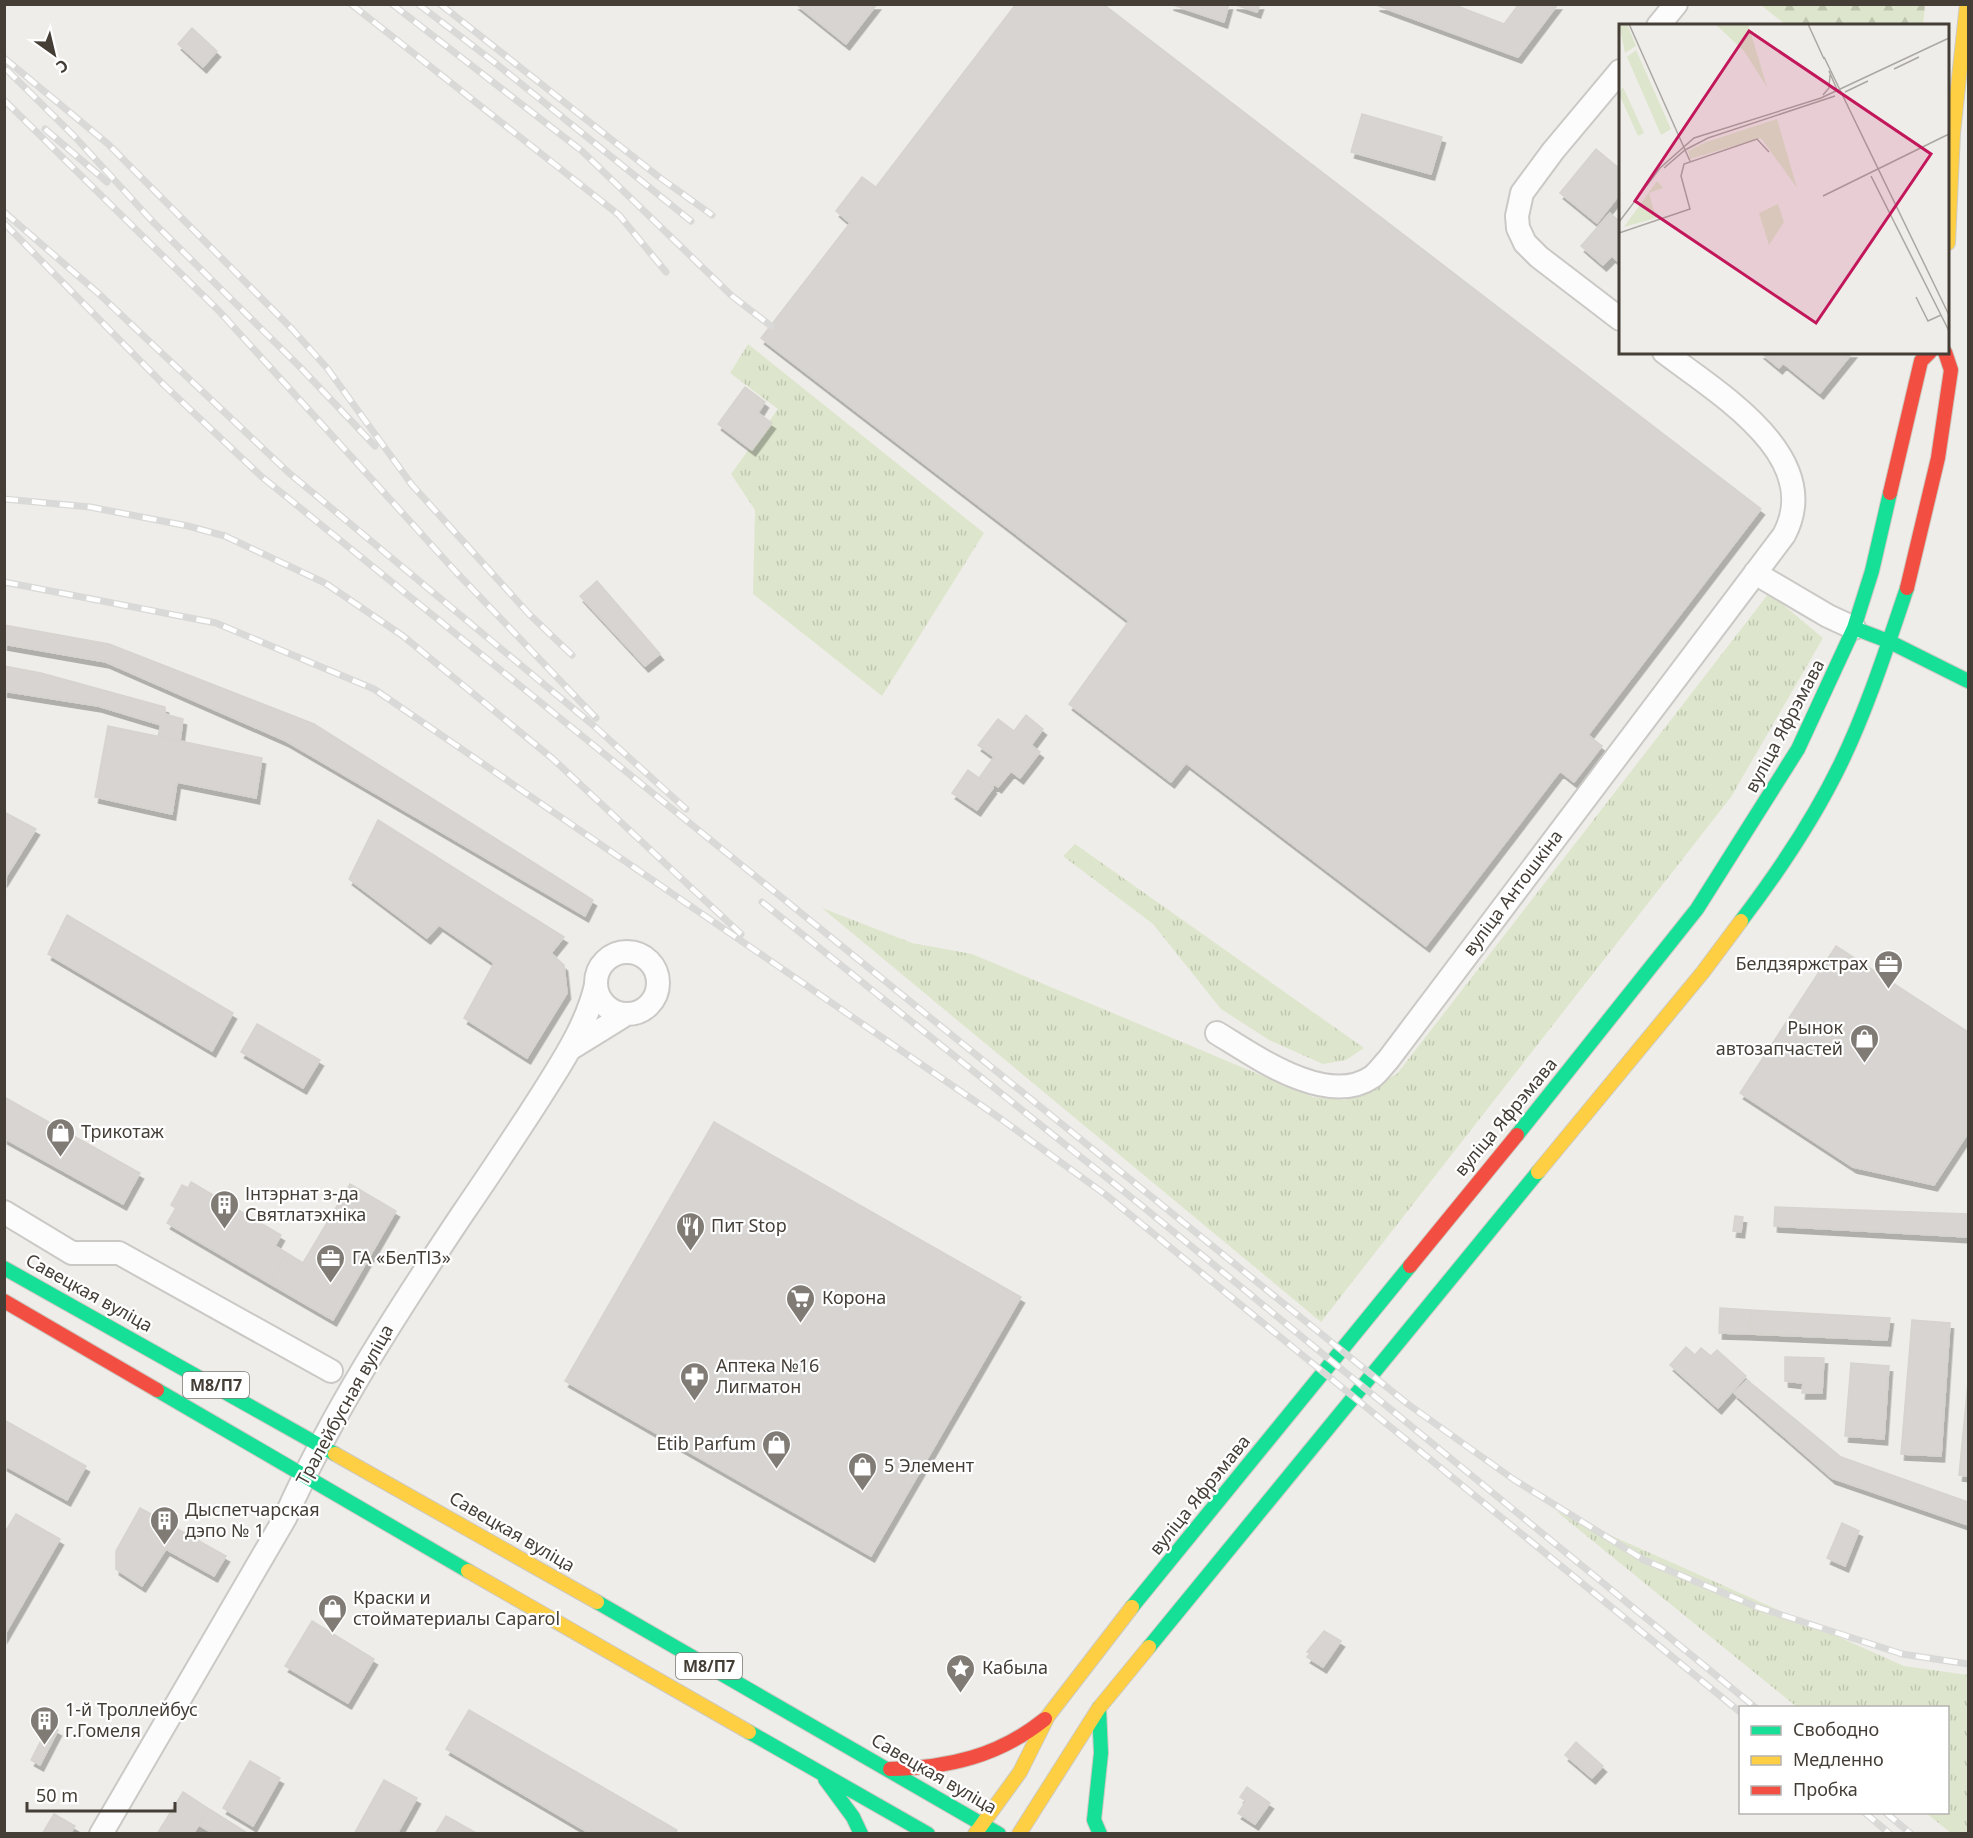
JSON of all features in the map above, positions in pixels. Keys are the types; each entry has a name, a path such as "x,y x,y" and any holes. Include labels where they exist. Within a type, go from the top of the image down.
{"main road":[{"path":"1949,206 1953,133 1967,4"},
{"name":"вуліца Яфрэмава","path":"979,1828 1020,1772 1048,1716 1140,1596 1589,1046 1697,909 1798,749 1854,628 1872,571 1921,361 1928,354"},
{"path":"1019,1833 1099,1708 1273,1493 1629,1063 1774,877 1806,828 1841,764 1868,702 1908,585 1938,458 1952,370 1946,354"},
{"path":"1854,628 1887,641 1968,681"},
{"name":"Савецкая вуліца","path":"4,1268 321,1445 890,1769 979,1828 999,1833"},
{"name":"М8/П7","path":"4,1301 304,1476 928,1833"},
{"path":"1244,1469 1256,1466 1265,1471 1274,1483 1273,1493"},
{"path":"1099,1708 1101,1753 1094,1820 1100,1833"},
{"path":"890,1769 918,1768 976,1760 1032,1731 1048,1716"},
{"path":"817,1768 853,1817 861,1833"}],"street":[{"path":"1660,24 1676,4"},
{"path":"1619,71 1553,151 1522,193 1517,216 1518,228 1525,243 1539,257 1619,318"},
{"name":"вуліца Антошкіна","path":"1217,1033 1306,1083 1333,1086 1353,1084 1372,1078 1388,1060 1755,573 1792,519 1790,476 1780,452 1750,418 1667,354"},
{"path":"1755,573 1828,616 1854,628"},
{"path":"622,953 642,956 650,962 657,975 657,990 651,1003 639,1012 625,1015 610,1010 600,1000 596,985 598,970 608,958 622,953"},
{"name":"Тралейбусная вуліца","path":"101,1833 285,1518 304,1476 401,1306 522,1127 570,1049 596,985"},
{"name":"Тралейбусная вуліца","path":"570,1049 625,1015"},
{"path":"4,1212 72,1252 119,1253 331,1371"}],"green space":[{"path":"1761,5 1925,5 1923,24 1785,24"},
{"path":"748,344 984,533 882,696 753,594 755,510 731,474 778,409 730,373"},
{"path":"1769,593 1823,638 1731,797 1321,1322 822,908 912,943 972,954 1313,1097 1345,1100 1397,1074"},
{"path":"1075,844 1364,1048 1346,1060 1323,1064 1269,1040 1221,1009 1153,924 1063,856"},
{"path":"1556,1511 1904,1666 1968,1675 1968,1833 1951,1833 1927,1814 1949,1814 1949,1706 1796,1706"}],"building":[{"path":"796,4 877,4 846,44"},
{"path":"1016,4 1103,4 1761,509 1588,735 1602,746 1574,782 1560,771 1426,946 1186,763 1171,782 1069,704 1129,621 761,338 850,223 836,211 862,177 876,187"},
{"path":"1170,4 1229,4 1224,22"},
{"path":"1233,4 1260,4 1257,12"},
{"path":"1452,4 1504,24 1519,4 1558,4 1518,57 1376,5"},
{"path":"192,28 217,51 203,67 178,44"},
{"path":"1362,114 1442,137 1431,174 1351,152"},
{"path":"1596,149 1619,168 1619,195 1597,223 1560,193"},
{"path":"1610,213 1619,221 1619,262 1612,256 1603,265 1581,246"},
{"path":"1762,354 1851,354 1820,393 1783,363 1779,368"},
{"path":"745,387 765,402 758,413 772,423 752,450 718,424"},
{"path":"597,581 660,654 645,666 580,596"},
{"path":"4,625 109,644 314,724 593,900 585,916 286,741 106,662 4,644"},
{"path":"4,666 41,673 165,707 165,714 183,719 180,741 158,736 161,725 98,706 4,691"},
{"path":"1026,715 1043,729 1031,745 1040,752 1020,778 1011,771 998,787 994,784 992,787 979,778 994,757 978,745 998,719 1014,731"},
{"path":"108,726 262,758 256,798 177,782 172,814 95,797"},
{"path":"968,770 993,788 977,810 952,793"},
{"path":"4,812 36,829 4,880"},
{"path":"378,820 564,937 551,953 564,965 567,993 527,1058 464,1018 494,963 439,925 427,938 349,879"},
{"path":"67,915 233,1013 212,1051 48,954"},
{"name":"Рынок автозапчастей","path":"1836,946 1968,1032 1968,1133 1934,1185 1853,1167 1740,1093"},
{"path":"257,1024 320,1060 303,1088 241,1052"},
{"path":"4,1097 140,1173 123,1204 4,1138"},
{"name":"Корона","path":"714,1122 1021,1297 871,1556 565,1381"},
{"name":"Інтэрнат з-да Святлатэхніка","path":"191,1182 281,1235 275,1246 287,1253 269,1283 167,1223 176,1208 171,1205 182,1185 188,1188"},
{"path":"350,1184 396,1211 333,1320 269,1283 287,1253 303,1263"},
{"path":"1775,1207 1968,1214 1968,1237 1774,1226"},
{"path":"1735,1216 1743,1217 1741,1232 1733,1231"},
{"path":"1720,1308 1751,1310 1750,1334 1719,1333"},
{"path":"1751,1310 1890,1318 1887,1340 1750,1334"},
{"path":"1912,1320 1950,1323 1941,1456 1901,1454"},
{"path":"1686,1347 1695,1355 1701,1348 1711,1356 1717,1350 1746,1376 1718,1408 1670,1365"},
{"path":"1785,1357 1824,1358 1822,1393 1802,1393 1803,1383 1785,1381"},
{"path":"1851,1363 1889,1366 1884,1439 1845,1436"},
{"path":"1747,1380 1841,1457 1968,1502 1968,1525 1832,1478 1734,1393"},
{"path":"1968,1382 1968,1476 1959,1475"},
{"path":"4,1420 86,1466 67,1500 4,1465"},
{"name":"Дыспетчарская дэпо № 1","path":"140,1508 226,1556 214,1576 166,1549 142,1586 116,1569 116,1551"},
{"path":"16,1514 60,1539 4,1636 4,1534"},
{"path":"1842,1523 1859,1531 1845,1566 1827,1558"},
{"path":"312,1621 374,1659 348,1703 285,1666"},
{"path":"1324,1631 1341,1641 1323,1667 1307,1657 1310,1653 1307,1652"},
{"path":"469,1710 677,1830 675,1834 591,1834 446,1749"},
{"name":"1-й Троллейбус г.Гомеля","path":"49,1725 58,1730 40,1765 31,1760"},
{"path":"1576,1742 1603,1766 1592,1778 1565,1755"},
{"path":"250,1761 280,1778 253,1826 223,1808"},
{"path":"384,1780 417,1798 397,1834 354,1834"},
{"path":"1247,1787 1270,1803 1255,1824 1238,1813 1246,1801 1240,1797"},
{"path":"183,1792 209,1809 193,1834 157,1834"},
{"path":"209,1809 249,1834 214,1834 199,1825"},
{"path":"54,1814 75,1826 70,1834 42,1834"},
{"path":"446,1816 478,1834 435,1834"}],"railway":[{"path":"351,4 619,215 666,272"},
{"path":"392,4 582,151 732,296 771,326"},
{"path":"418,4 494,62 691,221"},
{"path":"440,4 659,177 712,215"},
{"path":"4,58 108,144 292,329 327,368 412,485 529,614 572,655"},
{"path":"6,69 74,136 153,222 300,367 375,446"},
{"path":"4,100 219,311 456,572 596,718"},
{"path":"45,129 107,182"},
{"path":"4,212 98,293 289,473 593,725 686,809"},
{"path":"4,223 164,385 262,477 1409,1405 1513,1479 1644,1560 1757,1607 1902,1654 1968,1664"},
{"path":"4,499 90,507 188,526 225,536 325,583 403,636 553,759 741,934"},
{"path":"4,582 216,623 374,689 1001,1119 1106,1195 1739,1711"},
{"path":"762,902 1142,1206 1754,1706"},
{"path":"1866,1814 1890,1834"},
{"path":"1887,1814 1911,1834"}],"traffic: fast":[{"path":"1517,1135 1697,909 1798,749 1854,628 1872,571 1890,493"},
{"path":"1741,921 1795,844 1841,763 1868,699 1907,588"},
{"path":"1854,628 1888,641 1968,681"},
{"path":"1149,1647 1538,1172"},
{"path":"1132,1607 1410,1266"},
{"path":"4,1268 335,1454"},
{"path":"157,1390 468,1571"},
{"path":"597,1602 999,1834"},
{"path":"1099,1708 1101,1753 1094,1820 1100,1834"},
{"path":"749,1732 928,1834"},
{"path":"825,1779 853,1817 861,1834"}],"traffic: slow":[{"path":"1949,221 1953,133 1967,4"},
{"path":"1538,1172 1703,972 1741,921"},
{"path":"335,1454 597,1602"},
{"path":"468,1571 749,1732"},
{"path":"975,1834 1020,1772 1048,1716 1132,1607"},
{"path":"1019,1834 1099,1708 1149,1647"}],"traffic: jam":[{"path":"1890,493 1921,361 1928,354"},
{"path":"1907,588 1938,458 1951,370 1946,354"},
{"path":"1410,1266 1517,1135"},
{"path":"4,1301 157,1390"},
{"path":"890,1769 932,1766 991,1751 1028,1732 1045,1719"}],"place":[{"name":"Белдзяржстрах","path":"1889,990"},
{"name":"Рынок автозапчастей","path":"1864,1064"},
{"name":"Трикотаж","path":"60,1158"},
{"name":"Інтэрнат з-да Святлатэхніка","path":"224,1230"},
{"name":"Пит Stop","path":"690,1252"},
{"name":"ГА «БелТІЗ»","path":"331,1284"},
{"name":"Корона","path":"801,1324"},
{"name":"Аптека №16 Лигматон","path":"695,1402"},
{"name":"Etib Parfum","path":"777,1470"},
{"name":"5 Элемент","path":"863,1492"},
{"name":"Дыспетчарская дэпо № 1","path":"164,1546"},
{"name":"Краски и стойматериалы Сaparol","path":"332,1634"},
{"name":"Кабыла","path":"961,1694"},
{"name":"1-й Троллейбус г.Гомеля","path":"44,1746"}]}
